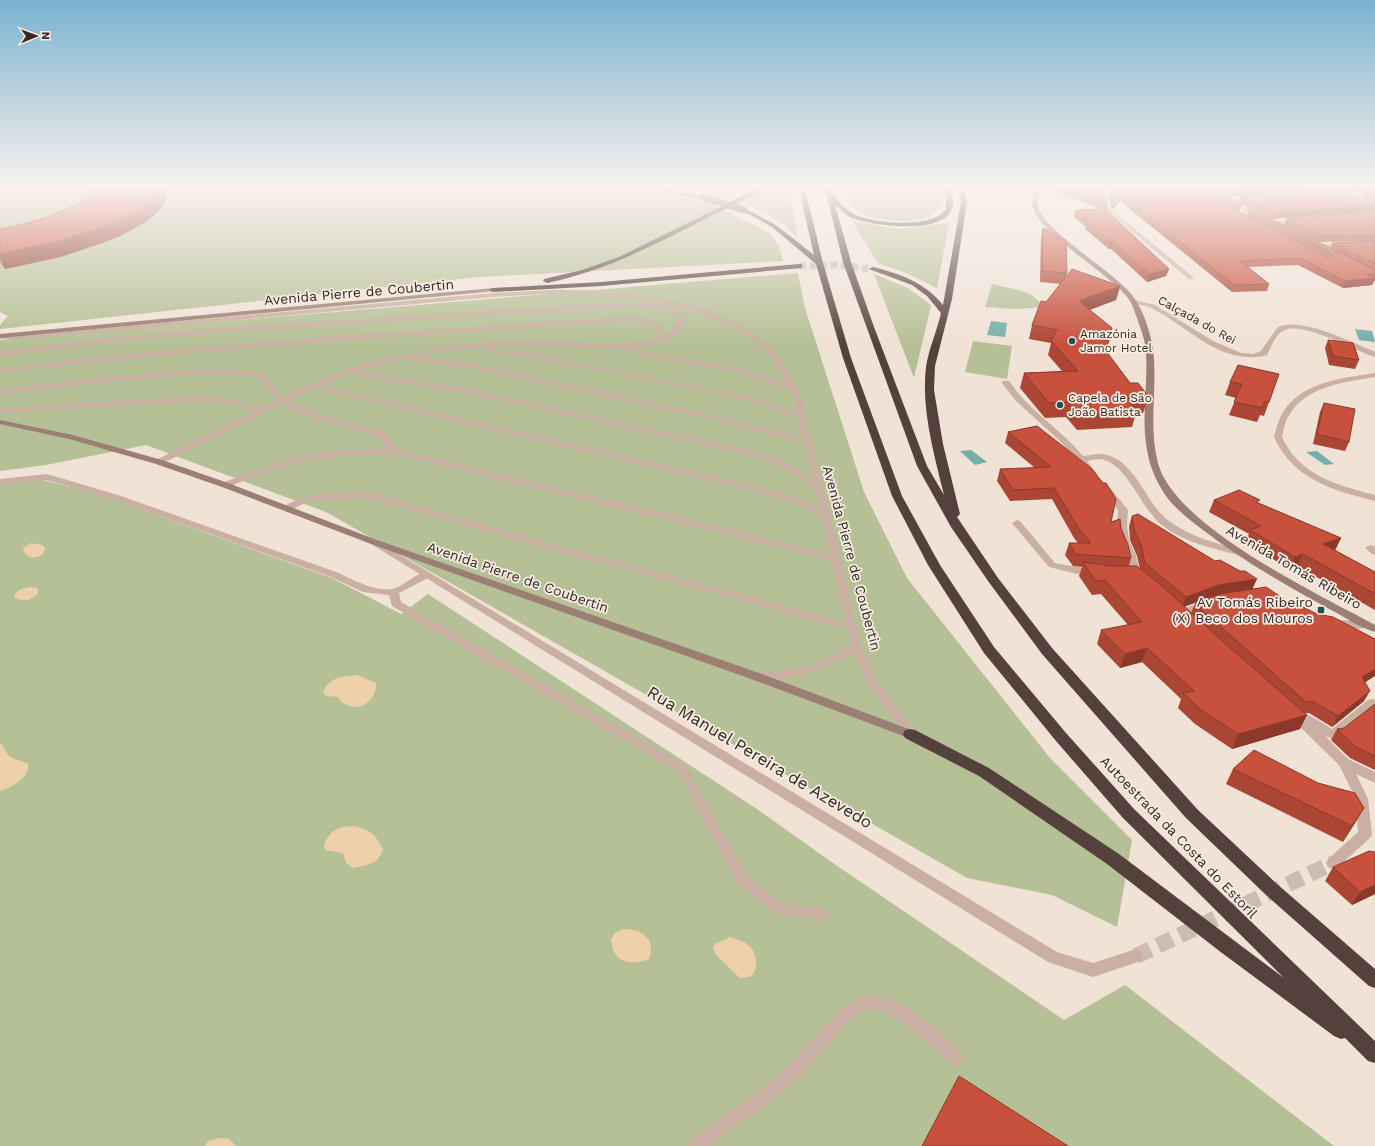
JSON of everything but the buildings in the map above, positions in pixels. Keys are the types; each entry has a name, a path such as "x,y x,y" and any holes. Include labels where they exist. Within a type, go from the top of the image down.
{"highway":[{"path":"493,290 559,279 602,267 659,238"},
{"path":"789,238 819,263"},
{"name":"Autoestrada da Costa do Estoril","path":"813,238 819,263 847,358 897,496 934,565 990,650 1060,737 1129,814 1212,897 1375,1055"},
{"name":"Autoestrada da Costa do Estoril","path":"841,238 850,269 922,466 957,527 994,581 1047,651 1192,814 1271,889 1375,980"},
{"path":"957,527 935,430 930,393 930,374 934,350 945,313 958,238"},
{"path":"493,290 601,284 799,266"},
{"path":"873,269 901,276 917,284 931,295 945,313"},
{"path":"910,734 984,772 1113,859 1228,947 1375,1055"}],"street":[{"name":"Avenida Tomás Ribeiro","path":"1062,238 1106,272 1134,302 1144,326 1150,353 1148,422 1150,456 1159,479 1172,498 1226,544 1371,627"},
{"path":"1144,238 1191,278"},
{"path":"1312,243 1330,252"},
{"path":"1318,246 1352,245"},
{"name":"Avenida Pierre de Coubertin","path":"0,336 493,290"},
{"name":"Avenida Pierre de Coubertin","path":"0,336 25,337 532,292 570,290 618,293 678,303 730,323 759,342 775,356 793,388 857,647 872,681 910,734"},
{"name":"Calçada do Rei","path":"1134,302 1160,310 1222,349 1237,354 1260,355 1264,353 1278,332 1283,328 1294,327 1313,331 1375,355"},
{"path":"0,354 121,339 221,330 606,306 651,306 674,310 682,318 679,328 673,334 625,347 512,342 441,350 395,358 347,372 280,400 159,462"},
{"path":"0,371 55,364 225,348 620,319 652,323 661,328 662,338"},
{"path":"476,347 522,354 719,392 761,401 801,416"},
{"path":"625,347 651,356 769,377 793,388"},
{"path":"395,358 466,365 708,416 807,441"},
{"path":"0,392 114,378 235,371 262,376 280,400 324,419 379,433 394,451"},
{"path":"347,372 471,392 741,451 778,461 817,486"},
{"path":"1375,375 1326,385 1302,396 1286,414 1278,437 1286,454 1302,469 1329,484 1375,498"},
{"path":"1006,384 1030,412 1063,439 1083,459 1123,510 1122,525 1124,540 1131,556 1136,575 1147,584"},
{"path":"312,386 753,488 791,498 825,515"},
{"path":"0,411 218,398 244,402 262,410"},
{"name":"Avenida Pierre de Coubertin","path":"0,422 70,437 159,462 225,485 374,542 755,676 910,734"},
{"path":"225,485 265,469 312,457 339,453 394,451 836,558"},
{"path":"1083,459 1094,456 1112,459 1127,472 1146,503 1164,522 1197,541 1239,552"},
{"path":"0,482 47,477 118,498 334,575 367,590 394,592 426,575"},
{"path":"287,509 305,500 337,496 369,496 571,552 853,627"},
{"path":"1017,523 1052,565 1078,571 1107,575"},
{"name":"Rua Manuel Pereira de Azevedo","path":"374,542 1053,957 1093,970 1136,956"},
{"path":"1121,575 1136,575"},
{"path":"394,592 396,604 682,769 743,880 780,910 823,914"},
{"path":"1181,613 1214,600"},
{"path":"1172,605 1191,621"},
{"path":"1322,621 1343,625 1371,627"},
{"path":"755,676 796,673 816,669 834,661 857,647"},
{"path":"1375,705 1372,703 1333,735 1285,706 1344,762 1375,778"},
{"path":"1333,863 1365,834 1362,799 1344,762"},
{"path":"696,1146 786,1078 805,1060 843,1017 854,1008 868,1002 880,1002 897,1010 922,1028 956,1058"}],"green space":[{"path":"0,238 774,238 779,246 783,261 478,277 0,329 0,325 8,316 0,312"},
{"path":"863,238 946,238 937,288 906,273 878,263"},
{"path":"798,273 805,308 864,492 907,578 1050,758 1132,840 1117,927 1052,895 967,878 326,512 146,445 46,465 0,471 0,340"},
{"path":"874,274 908,288 931,305 914,378"},
{"path":"992,284 1030,294 1046,307 1016,309 985,307"},
{"path":"973,341 1012,346 1007,379 965,372"},
{"path":"43,480 96,493 332,578 401,614 428,594 757,809 830,861 1064,1020 1125,985 1334,1146 0,1146 0,485"}],"sand":[{"path":"31,543 42,545 45,548 43,554 37,557 28,556 23,548"},
{"path":"32,587 38,589 38,594 32,598 20,600 14,596 19,590"},
{"path":"357,675 376,683 372,697 363,705 356,707 350,706 338,697 327,696 323,692 333,680 337,678"},
{"path":"0,744 3,745 7,754 12,758 28,764 27,773 20,781 1,791 0,790"},
{"path":"353,826 363,828 371,833 381,845 383,850 381,855 371,864 353,868 346,863 343,853 326,850 324,846 331,833 335,830"},
{"path":"623,929 630,929 646,936 651,946 649,959 629,962 623,961 619,958 612,947 611,939 615,933"},
{"path":"730,937 745,943 753,950 756,959 756,968 751,976 740,978 717,956 713,949 715,944"},
{"path":"220,1138 229,1139 236,1146 205,1146 208,1141"}],"water":[{"path":"991,321 1007,323 1005,337 987,335"},
{"path":"1355,329 1372,331 1375,342 1359,340"},
{"path":"971,450 987,462 975,465 960,451"},
{"path":"1317,451 1334,464 1325,465 1306,452"}],"tunnel":[{"path":"799,266 837,265 873,269"},
{"path":"1136,956 1333,863"}],"place":[{"name":"Amazónia Jamor Hotel","path":"1072,341"},
{"name":"Capela de São João Batista","path":"1060,405"},
{"name":"Av Tomás Ribeiro (X) Beco dos Mouros","path":"1321,610"}]}
